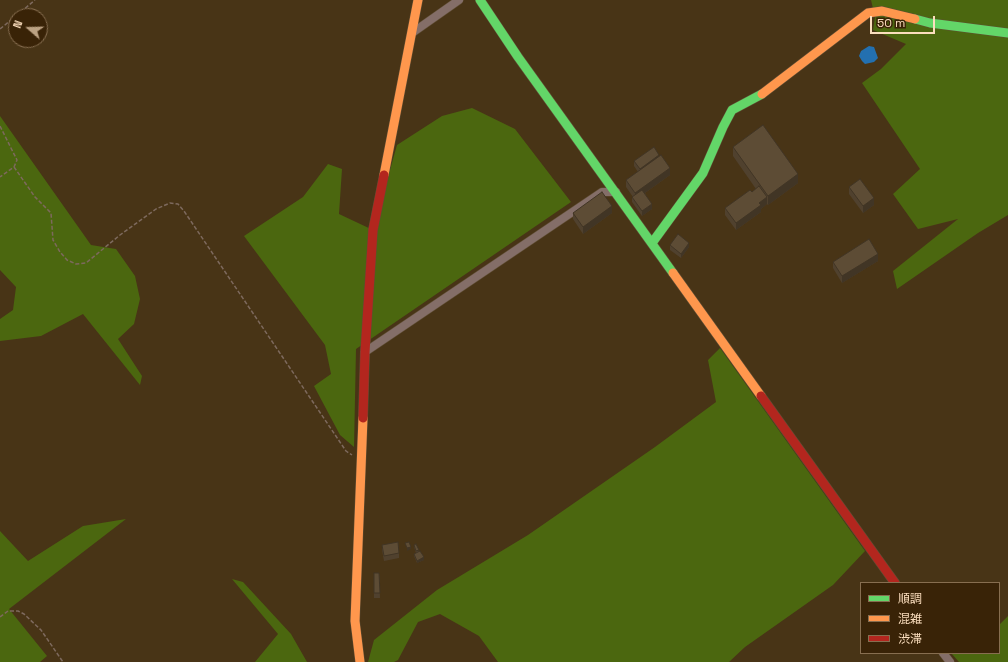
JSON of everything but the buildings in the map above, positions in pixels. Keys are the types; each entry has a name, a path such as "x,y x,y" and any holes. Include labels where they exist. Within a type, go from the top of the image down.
{"street":[{"path":"360,662 355,621 365,352 373,230 418,0"},
{"path":"412,33 459,0"},
{"path":"480,0 518,57 894,582"},
{"path":"652,243 703,173 732,110 764,92 868,13 882,11 930,23 1008,33"},
{"path":"365,352 602,192 616,192"},
{"path":"944,654 950,662"}],"path":[{"path":"26,8 35,0"},
{"path":"0,29 8,22"},
{"path":"0,126 18,160 14,167 0,177"},
{"path":"14,167 35,197 51,213 53,240 60,252 67,260 76,264 86,263 120,234 156,210 170,203 178,204 346,451 361,459"},
{"path":"0,617 8,612 18,611 24,614 41,630 63,662"}],"green space":[{"path":"871,0 1008,0 1008,215 978,233 897,289 893,271 958,219 918,229 893,194 920,169 862,83 881,69 906,44 873,30 875,17"},
{"path":"472,108 515,129 571,202 356,349 354,447 340,435 314,386 331,374 325,345 244,236 303,197 328,164 342,169 339,214 373,230 397,145 442,116"},
{"path":"0,116 91,245 116,249 135,276 140,299 134,324 118,339 142,376 140,385 83,314 41,336 0,341 0,319 13,310 16,287 0,270"},
{"path":"720,348 865,551 833,585 745,647 729,662 498,662 479,636 440,614 418,622 398,660 394,662 368,662 374,640 437,590 528,535 655,447 716,402 708,360"},
{"path":"126,519 9,609 47,656 40,662 0,662 0,531 28,561 83,526"},
{"path":"232,579 243,582 291,634 307,662 255,662 278,634"},
{"path":"1008,616 1008,662 959,662 952,654 1000,654 1000,624"}],"water":[{"path":"869,46 874,47 878,58 874,62 865,64 859,56 861,51"}],"traffic: fast":[{"path":"480,0 518,57 673,273"},
{"path":"915,19 930,23 1008,33"},
{"path":"652,243 703,173 732,110 762,94"}],"traffic: slow":[{"path":"384,175 418,0"},
{"path":"762,94 868,13 882,11 915,19"},
{"path":"673,273 761,396"},
{"path":"360,662 355,621 363,418"}],"traffic: jam":[{"path":"363,418 365,352 373,230 384,175"},
{"path":"761,396 894,582"}]}
